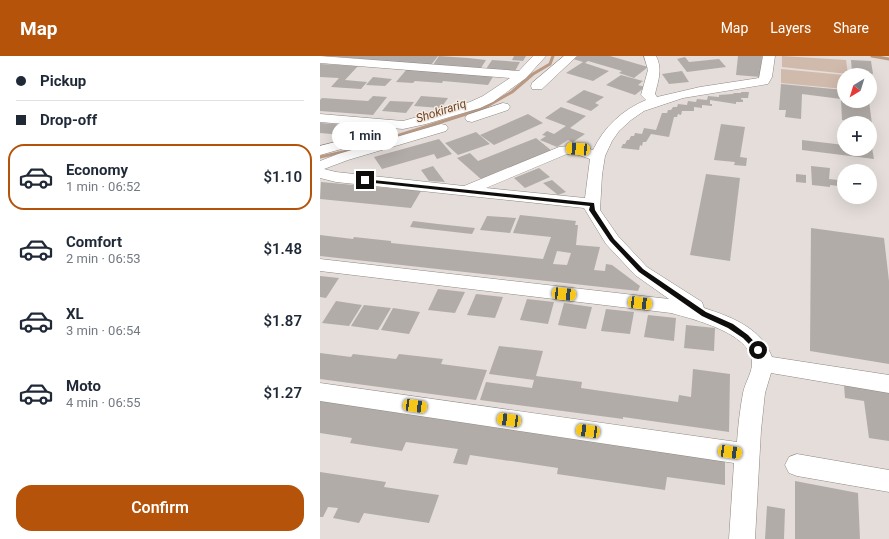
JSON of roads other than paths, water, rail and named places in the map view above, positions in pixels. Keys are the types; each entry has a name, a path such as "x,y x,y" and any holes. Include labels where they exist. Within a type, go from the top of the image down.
{"street":[{"path":"320,151 403,125 475,106 499,92 522,75 540,56"},
{"path":"538,86 571,56"},
{"path":"650,56 654,61 654,68 648,95 654,102"},
{"path":"742,539 746,454 754,391 764,364 758,350 746,336 730,326 704,314 641,271 612,240 592,210 592,204 597,157 603,143 616,126 627,116 654,102 686,94 764,81 769,56"},
{"path":"320,59 522,75"},
{"path":"320,166 343,157 460,122 503,107"},
{"path":"320,118 403,125"},
{"path":"466,191 564,150 578,149 597,157"},
{"path":"320,173 336,177 592,204"},
{"path":"320,265 671,306 704,314"},
{"path":"764,364 889,384"},
{"path":"320,392 746,454"},
{"path":"797,465 889,481"}],"waterway":[{"name":"Shokirariq","path":"368,145 482,109 512,92 533,74 550,64 553,56"},
{"name":"Shokirariq","path":"872,56 889,59"},
{"name":"Shokirariq","path":"320,157 361,148"}]}
